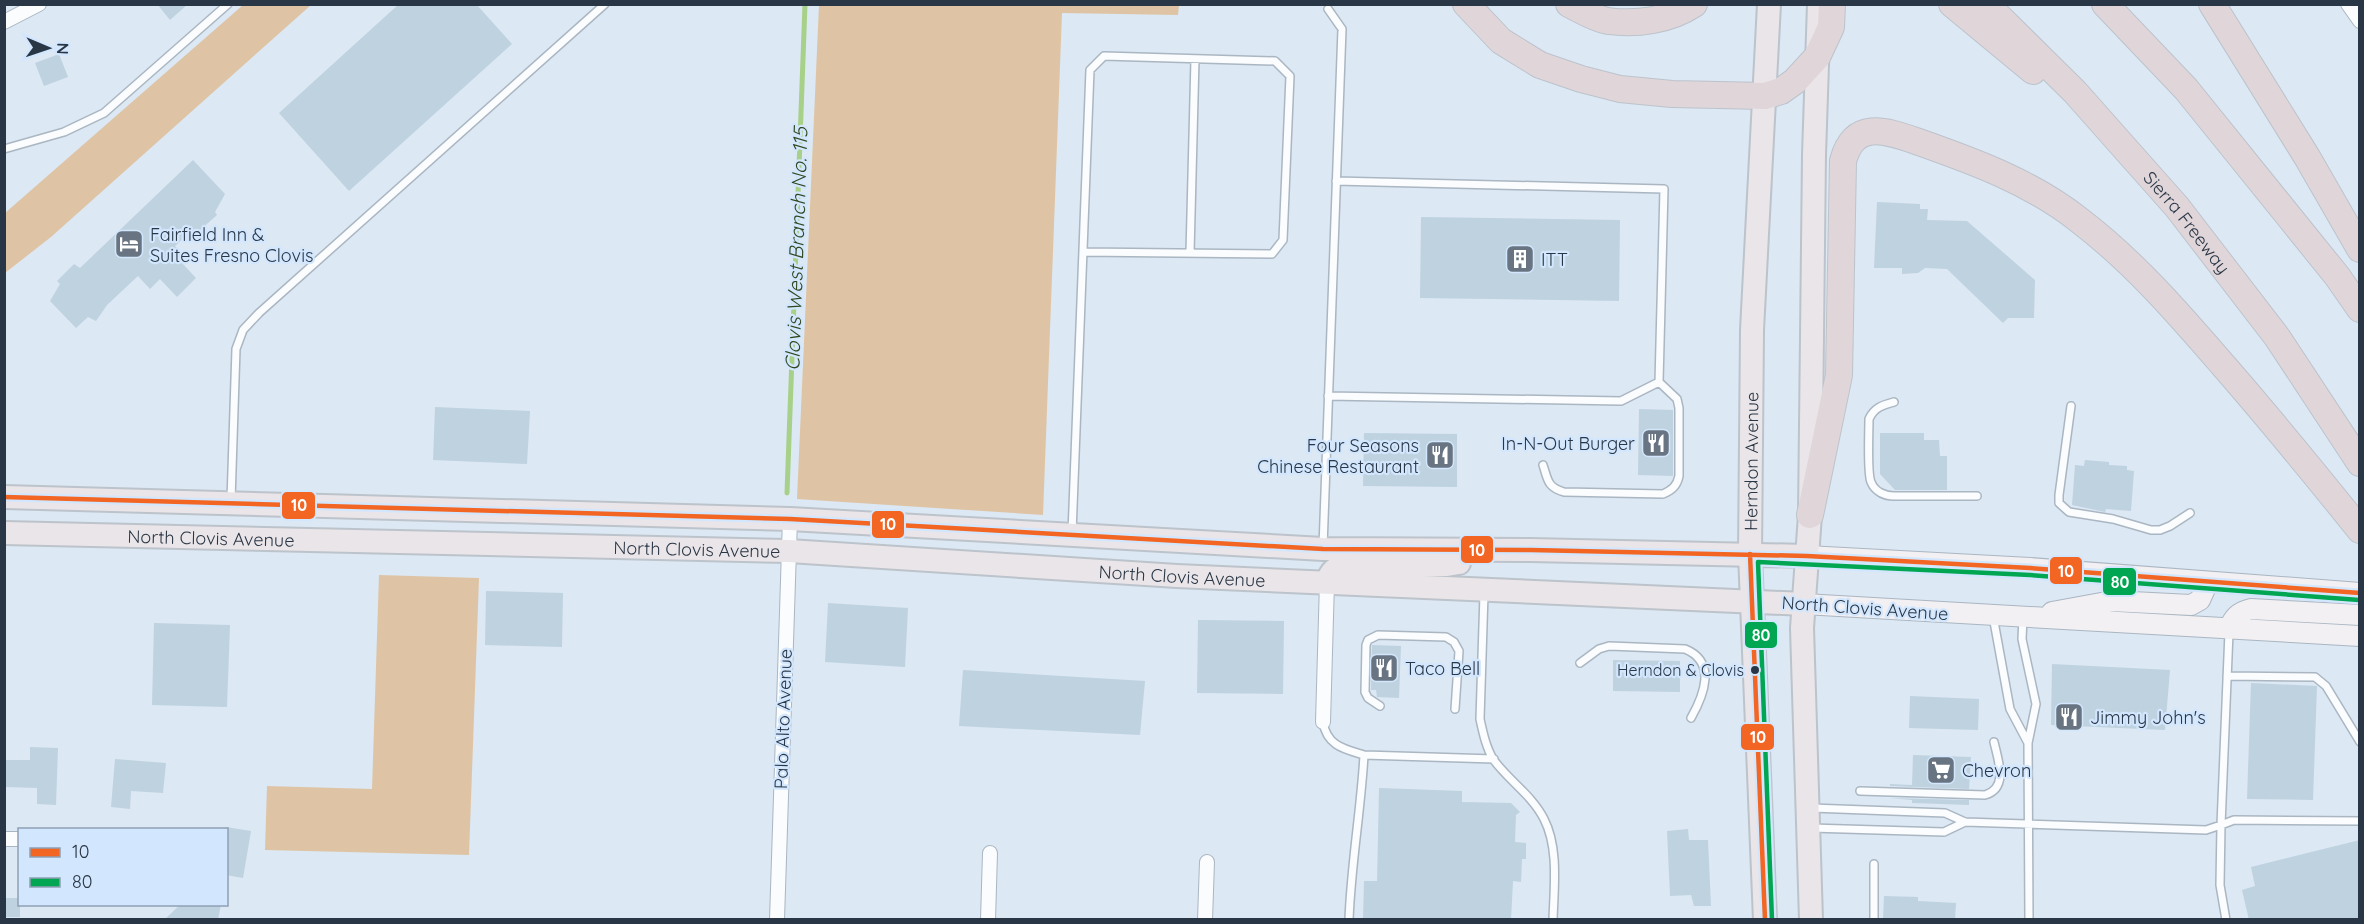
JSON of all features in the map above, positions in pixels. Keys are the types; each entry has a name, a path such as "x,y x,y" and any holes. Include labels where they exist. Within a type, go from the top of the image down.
{"highway":[{"path":"1466,4 1501,41 1540,65 1581,79 1631,90 1672,94 1765,96 1781,91 1795,81 1817,57 1831,27 1832,4"},
{"path":"1569,4 1607,21 1631,21 1655,20 1683,12 1694,4"},
{"path":"1952,4 2125,148"},
{"name":"Sierra Freeway","path":"1986,4 2075,92 2177,207 2277,337 2360,463"},
{"path":"2105,4 2186,89 2337,276 2360,309"},
{"path":"2212,4 2307,157 2360,249"},
{"path":"1810,515 1839,375 1843,161 1846,147 1857,135 1869,130 1911,140 2012,178 2078,219 2162,294 2286,438 2360,530"}],"main road":[{"name":"Herndon Avenue","path":"1765,920 1750,554 1752,330 1769,4"},
{"path":"1811,920 1802,628 1810,515 1814,155 1819,4"},
{"name":"North Clovis Avenue","path":"4,497 790,519 1323,549 1531,550 1807,556 2030,568 2360,594"},
{"name":"North Clovis Avenue","path":"4,533 789,551 1177,576 1484,591 1752,600 2360,636"},
{"path":"1327,582 1335,568 1345,566 1447,565 1531,550"},
{"path":"2023,617 2112,601 2191,605 2200,600 2208,582"},
{"path":"2229,629 2231,622 2238,614 2251,609 2360,615"},
{"path":"1762,860 1778,920"}],"street":[{"path":"4,22 39,4"},
{"path":"2348,4 2360,21"},
{"name":"Palo Alto Avenue","path":"777,920 790,519"},
{"path":"1323,722 1327,582"},
{"path":"988,920 990,853"},
{"path":"1205,920 1207,862"}],"lane":[{"path":"4,149 64,132 104,113 228,4"},
{"path":"231,503 236,350 243,330 259,313 605,4"},
{"path":"1323,549 1341,29 1328,9"},
{"path":"1072,536 1090,70 1104,56 1275,61 1290,76 1283,240 1272,254 1083,252"},
{"path":"1190,253 1195,59"},
{"path":"1336,181 1664,189 1659,382 1677,399 1679,408 1677,482 1671,491 1664,494 1564,492 1553,489 1548,483 1543,465"},
{"path":"1328,396 1621,401 1659,382"},
{"path":"1894,402 1882,405 1873,411 1869,419 1870,481 1876,490 1884,495 1894,496 1977,496"},
{"path":"2071,406 2058,495 2062,506 2069,512 2113,519 2151,530 2170,526 2190,513"},
{"path":"1484,591 1479,709 1483,735 1494,759 1535,806 1547,826 1553,852 1553,920"},
{"path":"1993,616 2010,709 2028,743"},
{"path":"2023,617 2022,639 2036,704 2028,743 2029,920"},
{"path":"2226,920 2220,885 2229,629"},
{"path":"1380,706 1368,698 1365,692 1368,640 1378,635 1446,637 1454,642 1459,651 1455,709"},
{"path":"1580,663 1599,649 1609,646 1685,649 1694,652 1700,658 1704,668 1704,689 1691,718"},
{"path":"2227,676 2315,677 2326,686 2360,742"},
{"path":"1323,722 1327,737 1332,743 1364,755 1494,759"},
{"path":"1860,791 1985,795 1992,793 2000,778 1994,742"},
{"path":"1349,920 1351,876 1361,802 1364,755"},
{"path":"1808,818 1945,813 1965,822 2206,830 2234,820 2360,821"},
{"path":"1808,818 1944,832 1965,822"},
{"path":"1874,864 1874,920"}],"shaded area":[{"path":"243,5 311,5 51,237 5,273 5,213"},
{"path":"819,5 1179,5 1178,15 1062,13 1043,515 797,499"},
{"path":"379,575 479,578 469,855 265,850 267,786 372,789"}],"building":[{"path":"157,4 188,4 170,20"},
{"path":"399,4 476,4 512,44 349,191 279,113"},
{"path":"59,54 68,77 44,86 35,63"},
{"path":"193,160 225,194 215,212 217,215 199,231 194,229 175,246 183,255 180,261 196,278 177,297 160,279 150,289 138,276 107,305 96,321 88,317 76,328 50,301 60,284 57,281 74,264 80,268"},
{"path":"1877,202 1920,204 1920,209 1928,209 1927,220 1967,221 2035,280 2034,318 2008,318 2003,323 1947,269 1925,268 1918,273 1902,274 1902,268 1874,268"},
{"name":"ITT","path":"1421,217 1620,220 1619,301 1420,298"},
{"path":"435,407 530,411 527,464 433,460"},
{"name":"In-N-Out Burger","path":"1639,409 1673,410 1673,476 1638,475"},
{"path":"1364,433 1457,434 1457,487 1363,486"},
{"path":"1880,433 1924,433 1924,440 1939,440 1940,456 1947,456 1947,490 1895,490 1880,474"},
{"path":"2085,460 2127,466 2127,470 2134,471 2131,511 2106,509 2105,512 2072,505 2075,465 2084,466"},
{"path":"486,591 563,593 562,647 485,645"},
{"path":"828,603 908,608 905,667 825,662"},
{"path":"1198,620 1284,621 1283,694 1197,693"},
{"path":"154,623 230,625 227,707 152,705"},
{"name":"Taco Bell","path":"1372,645 1401,646 1399,698 1377,697 1376,690 1371,690"},
{"path":"1613,660 1680,661 1680,692 1613,691"},
{"path":"2052,664 2170,670 2165,730 2051,725"},
{"path":"963,670 1145,681 1140,735 959,726"},
{"path":"2251,683 2317,686 2313,800 2247,799"},
{"name":"Chevron","path":"1910,696 1979,699 1978,730 1909,728"},
{"path":"30,747 58,748 56,805 37,804 37,788 5,787 6,760 30,760"},
{"name":"Chevron","path":"1913,755 1971,757 1969,789 1890,786 1890,784 1912,785"},
{"path":"115,759 166,763 163,793 131,791 130,809 111,807"},
{"path":"1379,788 1462,791 1462,802 1511,803 1520,812 1516,815 1515,842 1526,843 1526,859 1522,859 1521,882 1513,881 1511,920 1363,920 1364,881 1377,881"},
{"path":"1889,798 1969,800 1969,805 1912,803 1912,800"},
{"path":"226,827 251,831 243,878 228,875 228,828"},
{"path":"1688,829 1689,840 1708,840 1711,906 1694,906 1691,895 1670,896 1667,831"},
{"path":"2360,840 2360,920 2249,920 2242,890 2255,886 2251,867"},
{"path":"1884,896 1918,897 1918,901 1956,903 1955,920 1883,920"},
{"path":"4,898 18,898 20,917 4,917"},
{"path":"179,906 221,906 218,920 164,920"}],"waterway":[{"name":"Clovis West Branch No. 115","path":"787,493 805,4"}],"transit line":[{"name":"10","path":"4,497 790,519 1323,549 1531,550 1807,556 2030,568 2360,593"},
{"name":"10","path":"1750,554 1765,920"},
{"name":"80","path":"1772,920 1758,562 2030,575 2359,600"}],"place":[{"name":"Fairfield Inn & Suites Fresno Clovis","path":"129,244"},
{"name":"ITT","path":"1520,259"},
{"name":"In-N-Out Burger","path":"1656,443"},
{"name":"Four Seasons Chinese Restaurant","path":"1440,455"},
{"name":"Taco Bell","path":"1384,668"},
{"name":"Herndon & Clovis","path":"1755,670"},
{"name":"Jimmy John's","path":"2069,717"},
{"name":"Chevron","path":"1941,770"}]}
